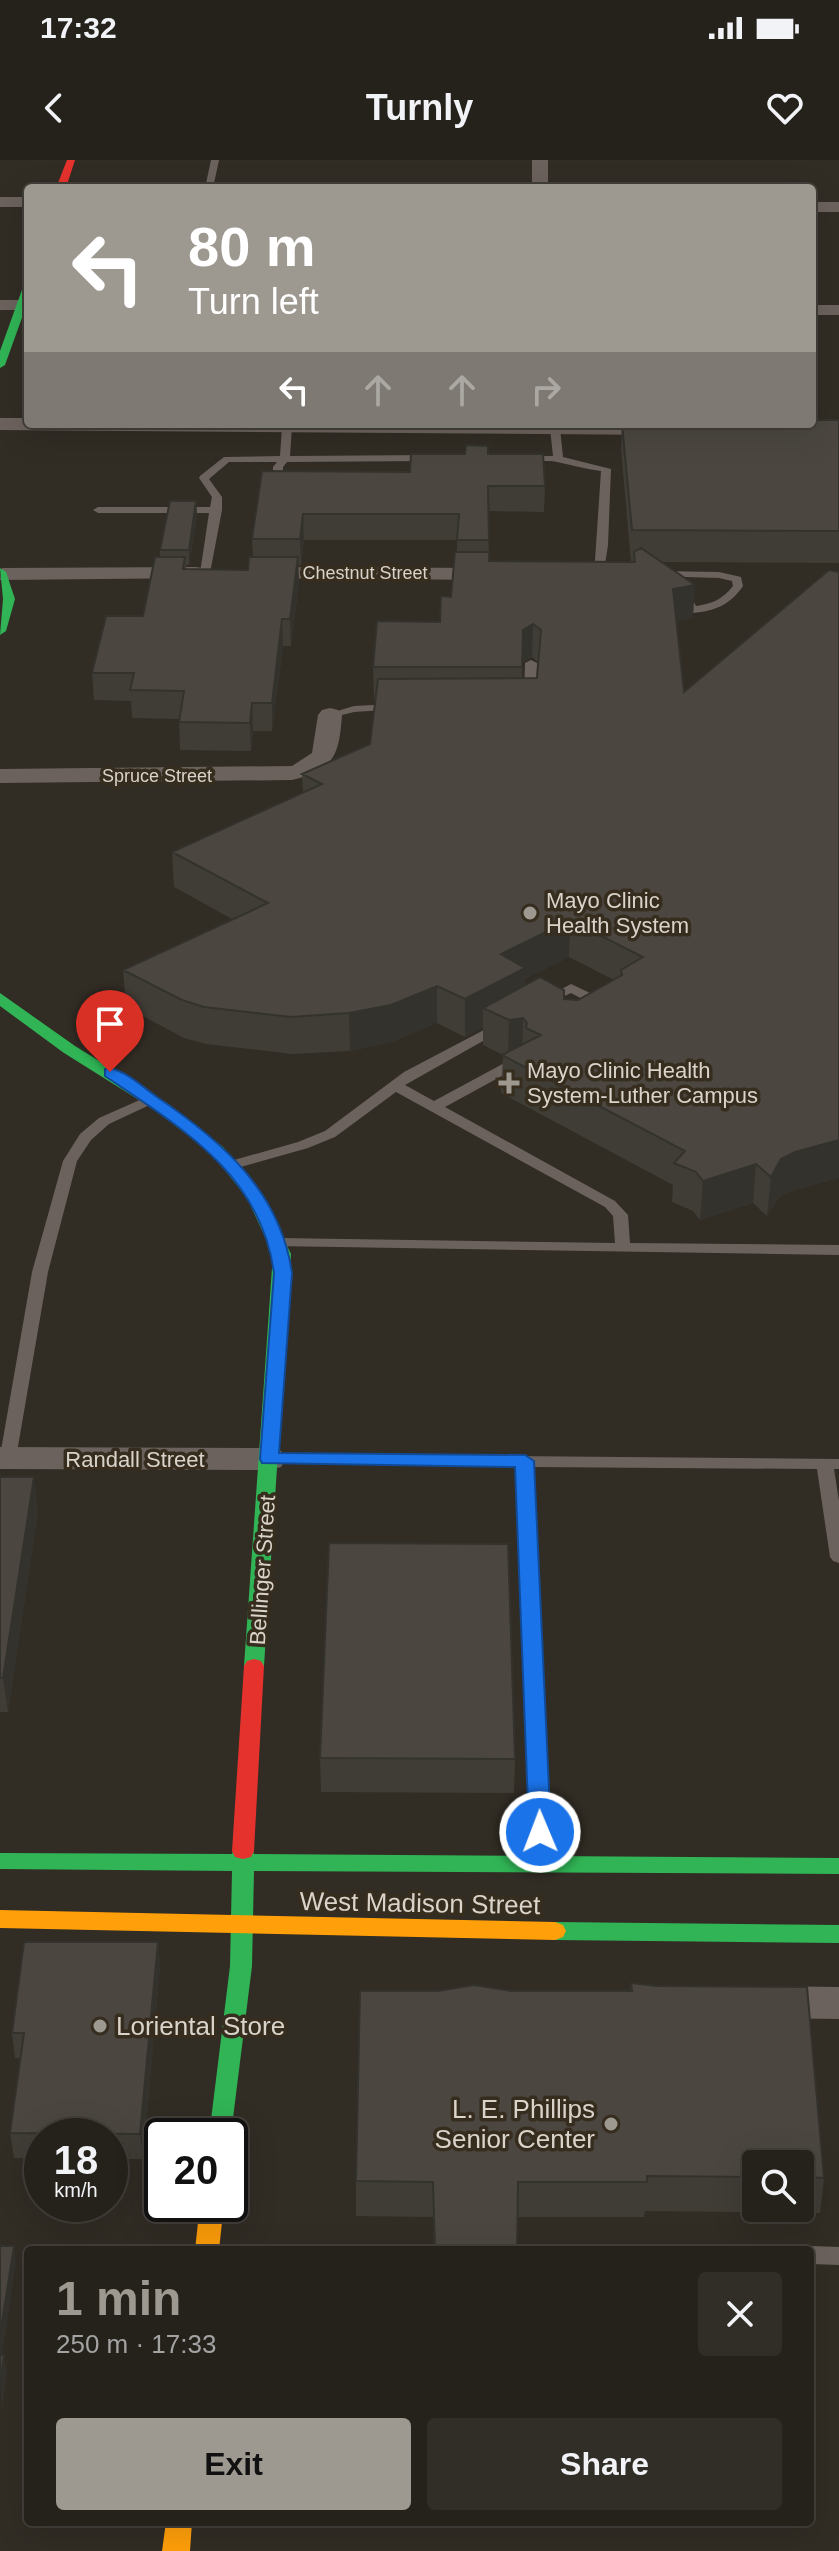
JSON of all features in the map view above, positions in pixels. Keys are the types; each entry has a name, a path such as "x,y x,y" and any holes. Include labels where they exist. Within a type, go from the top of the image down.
{"main road":[{"path":"62,184 71,160"},
{"path":"0,365 24,304"},
{"path":"0,631 9,599 1,573"},
{"name":"Bellinger Street","path":"0,998 33,1025 190,1126 232,1165 260,1203 279,1243 283,1273 244,1822 244,1926 223,2118"},
{"name":"West Madison Street","path":"0,1861 839,1866"},
{"name":"West Madison Street","path":"0,1919 153,1920 244,1926 839,1934"},
{"path":"207,2246 210,2222"},
{"path":"176,2551 179,2526"}],"street":[{"path":"540,160 540,184"},
{"path":"0,202 24,202"},
{"path":"816,207 839,207"},
{"path":"0,305 24,299"},
{"path":"816,310 839,310"},
{"path":"0,424 24,424"},
{"path":"639,428 681,429"},
{"name":"Chestnut Street","path":"1,573 515,574"},
{"path":"571,574 621,575"},
{"name":"Spruce Street","path":"0,776 269,776 312,767 325,754 330,715"},
{"name":"Randall Street","path":"4,1458 269,1459"},
{"path":"731,2002 839,2003"}],"lane":[{"path":"210,184 215,160"},
{"path":"287,428 285,457 278,467 278,478 302,482"},
{"path":"555,428 558,459"},
{"path":"221,573 217,497 205,481 206,474 232,458 385,462 448,458"},
{"path":"511,459 558,459 570,464 606,469 599,575"},
{"path":"98,510 217,510"},
{"path":"647,575 677,574 730,577 737,579 738,586 725,602 693,610 677,574"},
{"path":"530,708 531,663"},
{"path":"330,715 354,709 406,707"},
{"path":"232,1165 330,1134 394,1085 571,988 612,1010 591,1021"},
{"path":"435,1107 517,1062"},
{"path":"394,1085 610,1204 620,1215 623,1247"},
{"path":"4,1458 40,1272 70,1161 78,1146 104,1119 151,1099"},
{"path":"279,1243 839,1250"},
{"path":"269,1459 832,1464 839,1557"},
{"path":"525,1461 542,1865"},
{"path":"814,2255 839,2256"}],"building":[{"path":"816,420 839,420 839,531 632,530 622,428 816,428"},
{"path":"466,445 488,446 488,454 543,454 545,486 488,486 489,540 457,540 459,514 303,514 300,539 252,539 262,471 410,472 411,454 465,454"},
{"path":"170,501 196,501 189,550 160,550"},
{"name":"Mayo Clinic Health System","path":"641,548 695,585 673,589 684,692 829,570 839,572 839,1140 781,1159 771,1177 756,1164 703,1181 696,1172 674,1163 685,1151 502,1055 541,1035 526,1028 523,1018 509,1020 483,1008 540,977 564,990 564,999 578,1000 622,975 621,970 643,957 570,920 501,954 525,968 465,999 437,986 391,1005 349,1013 291,1017 204,1007 182,1000 123,970 268,903 172,852 322,784 302,774 370,744 378,679 537,678 541,630 533,624 523,630 522,667 373,667 377,621 440,622 441,596 451,597 455,552 489,552 489,561 635,562 634,552"},
{"path":"155,557 185,557 183,569 248,570 249,557 298,557 290,619 282,619 272,703 252,703 250,723 179,722 184,691 130,690 134,673 92,673 106,616 143,616"},
{"path":"0,1477 34,1477 3,1678 0,1678"},
{"path":"329,1543 508,1544 515,1759 320,1758"},
{"path":"24,1942 158,1942 140,2134 128,2134 128,2118 24,2118 24,2133 10,2133 24,2033 12,2033"},
{"path":"631,1983 657,1986 807,1987 824,2178 814,2178 814,2150 742,2150 742,2177 647,2176 647,2182 518,2182 517,2246 435,2246 433,2182 356,2181 360,1991 438,1991 474,1985 511,1991 632,1991"},
{"path":"0,2246 14,2246 0,2335"},
{"path":"0,2355 4,2355 0,2383"}],"traffic: fast":[{"path":"0,365 24,298"},
{"path":"0,572 9,599 0,631"},
{"path":"0,998 59,1042 141,1093 200,1135 234,1168 256,1198 282,1254 254,1666"},
{"path":"223,2118 241,1966 243,1851"},
{"path":"0,1861 839,1866"},
{"path":"555,1931 839,1934"}],"traffic: slow":[{"path":"0,1919 555,1931"},
{"path":"207,2246 210,2222"},
{"path":"176,2551 179,2526"}],"traffic: jam":[{"path":"62,184 71,160"},
{"path":"243,1851 254,1666"}],"place":[{"name":"Mayo Clinic Health System","path":"530,913"},
{"name":"Mayo Clinic Health System-Luther Campus","path":"509,1083"},
{"name":"Loriental Store","path":"100,2026"},
{"name":"L. E. Phillips Senior Center","path":"611,2124"}],"route":[{"path":"110,1072 190,1126 232,1165 260,1203 279,1243 283,1273 269,1459 525,1461 540,1832"}]}
